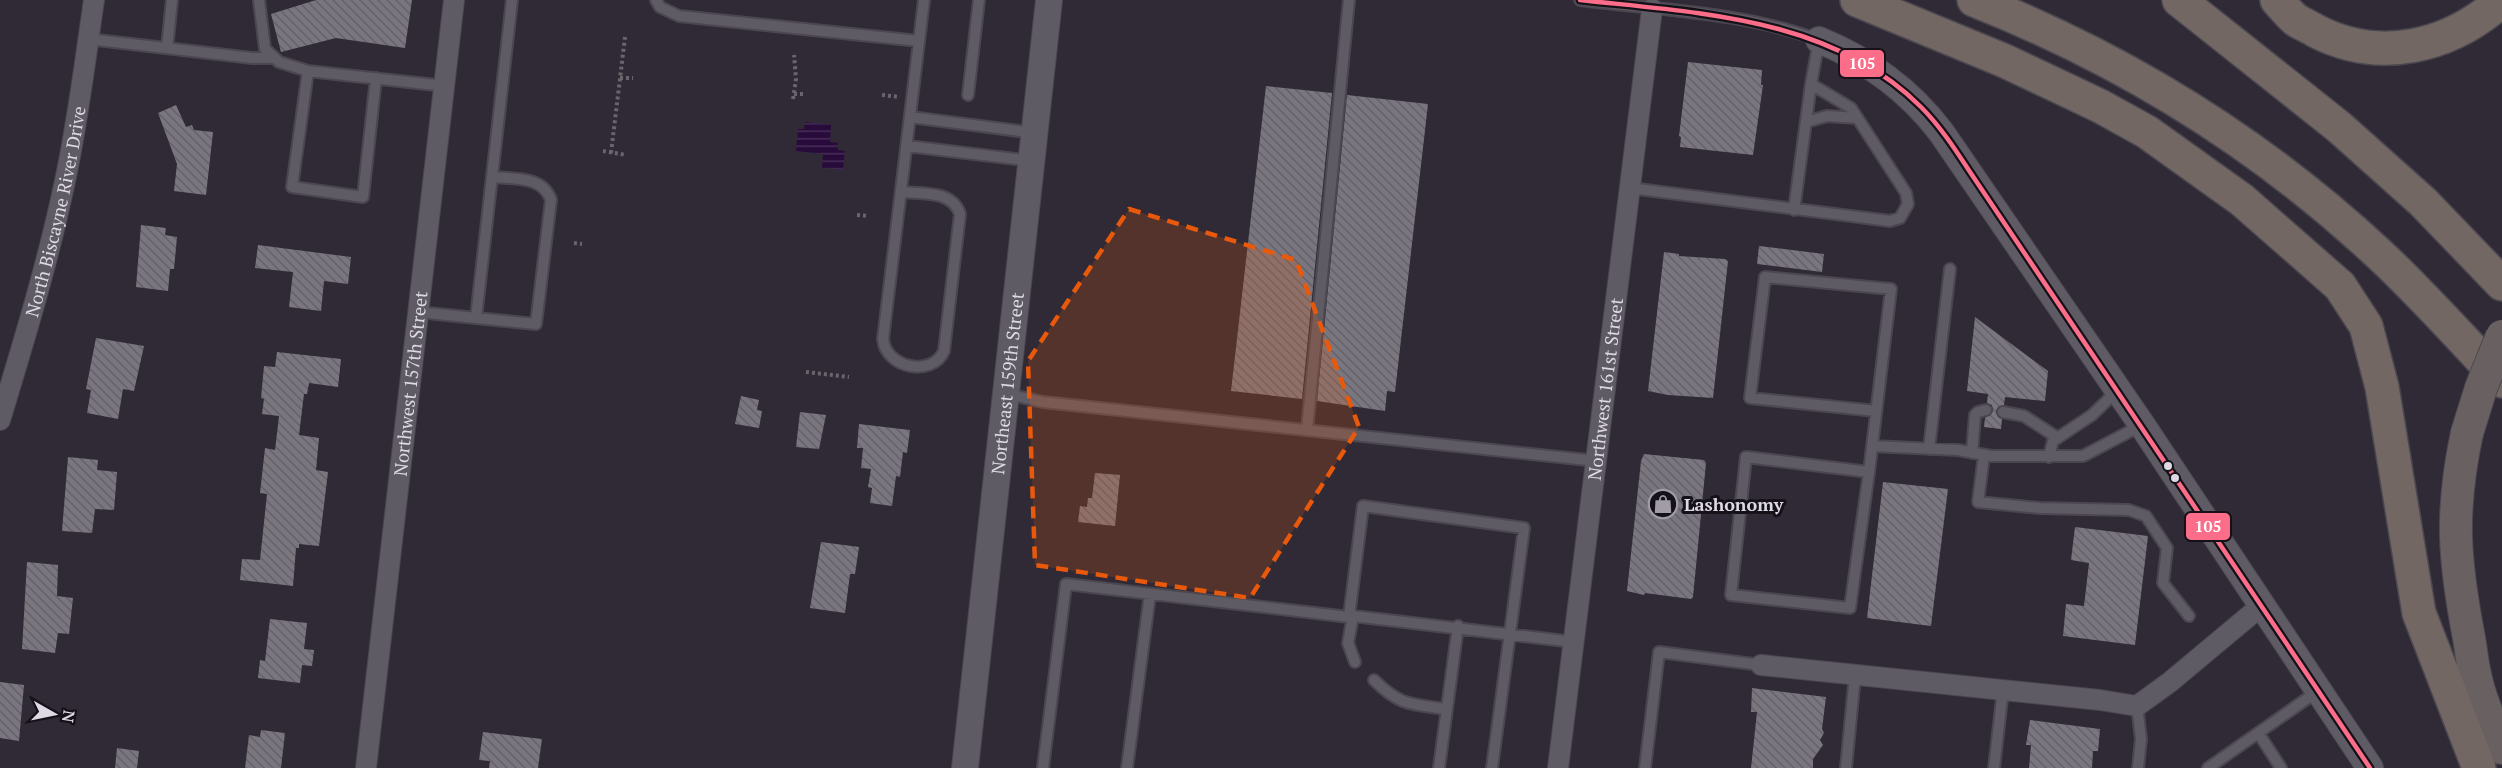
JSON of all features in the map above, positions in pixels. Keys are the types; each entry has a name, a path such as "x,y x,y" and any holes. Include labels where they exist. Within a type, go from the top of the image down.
{"highway":[{"path":"1857,0 2005,61 2100,106 2147,132 2242,201 2340,286 2366,326 2382,387 2419,613 2479,768"},
{"path":"1974,0 2029,22 2093,53 2183,105 2275,166 2320,202 2396,270 2502,381"},
{"path":"2179,0 2339,127 2423,202 2502,284"},
{"path":"2277,0 2296,20 2338,42 2388,50 2433,42 2486,14 2502,0"}],"main road":[{"path":"2502,336 2481,388 2467,433 2458,474 2454,543 2459,589 2474,672 2502,748"},
{"path":"2469,640 2502,704"}],"street":[{"name":"North Biscayne River Drive","path":"0,420 54,232 75,130 94,0"},
{"name":"Northwest 157th Street","path":"366,768 454,0"},
{"name":"Northeast 159th Street","path":"965,768 1049,0"},
{"name":"Northwest 161st Street","path":"1558,768 1652,9"},
{"path":"1819,40 1855,57 1883,75 1931,118 2142,425 2370,768"},
{"path":"1761,665 2137,706 2170,682 2261,606"}],"lane":[{"path":"166,48 172,0"},
{"path":"259,0 265,49 279,62 308,71 445,86"},
{"path":"476,318 512,0"},
{"path":"656,0 660,7 679,16 919,41"},
{"path":"901,192 949,198 956,203 960,214 944,351 935,363 924,365 902,364 894,361 884,348 883,339 924,0"},
{"path":"968,95 979,0"},
{"path":"1307,430 1349,0"},
{"path":"1580,0 1756,22 1819,40 1810,84 1794,210"},
{"path":"88,39 252,58 274,58"},
{"path":"308,71 292,187 363,197 376,78"},
{"path":"1630,188 1890,221 1900,218 1908,204 1906,193 1851,108 1810,84"},
{"path":"1806,122 1827,116 1857,118"},
{"path":"910,117 1036,133"},
{"path":"907,146 1032,161"},
{"path":"418,312 536,324 552,206 549,194 538,183 493,177"},
{"path":"1929,449 1950,269"},
{"path":"1869,472 1746,457 1731,595 1850,608 1869,472 1891,290 1765,277 1750,398 1876,411"},
{"path":"2049,457 2054,441 2092,415 2118,390"},
{"path":"1006,394 1043,402 1597,461"},
{"path":"1972,453 1975,415 1978,411 1986,410"},
{"path":"2003,412 2024,416 2058,438"},
{"path":"1872,446 1984,455 2083,456 2142,425"},
{"path":"1984,455 1978,502 2040,508 2129,510 2146,516 2167,548 2163,582 2189,616"},
{"path":"1043,768 1066,584 1349,617 1363,506 1524,528 1492,768"},
{"path":"1127,768 1150,594"},
{"path":"1355,662 1348,643 1353,616 1458,626 1574,642"},
{"path":"1440,768 1458,626"},
{"path":"1645,768 1659,652 1761,665"},
{"path":"1846,768 1855,675"},
{"path":"1374,680 1389,695 1403,703 1446,709"},
{"path":"1994,768 2003,690"},
{"path":"2208,768 2319,691"},
{"path":"2137,706 2141,739 2138,768"},
{"path":"2259,734 2281,768"}],"path":[{"path":"611,153 626,37"},
{"path":"794,55 794,96 805,94"},
{"path":"620,78 633,78"},
{"path":"882,95 900,97"},
{"path":"603,151 626,155"},
{"path":"857,215 868,216"},
{"path":"574,243 582,244"},
{"path":"806,372 849,377"}],"highlighted area":[{"path":"1129,209 1296,260 1359,427 1250,598 1035,565 1028,361"}],"shaded area":[{"path":"805,122 831,125 830,142 838,143 838,150 845,151 843,170 822,168 823,154 796,151 798,129 804,129"}],"building":[{"path":"316,0 412,0 405,48 336,38 281,52 271,14"},
{"path":"1688,62 1762,70 1761,85 1763,85 1753,155 1680,147 1681,137 1679,136"},
{"path":"1266,86 1332,93 1302,399 1231,391"},
{"path":"1347,95 1428,104 1395,392 1387,391 1385,411 1317,401"},
{"path":"176,105 186,127 192,125 194,130 213,132 206,195 174,191 177,164 158,113"},
{"path":"141,225 166,228 165,235 177,237 174,269 170,269 168,291 136,287"},
{"path":"258,245 351,257 348,284 324,281 321,311 289,307 293,272 255,268"},
{"path":"1759,246 1824,254 1822,272 1757,264"},
{"path":"1664,252 1679,254 1679,256 1728,261 1713,398 1668,395 1648,391"},
{"path":"1975,317 2048,371 2045,401 2005,397 2004,405 1998,407 1996,411 1998,417 2002,419 2001,429 1984,427 1985,418 1993,411 1992,405 1987,403 1988,394 1967,391"},
{"path":"96,338 144,346 134,391 123,389 118,419 87,413 91,390 86,389"},
{"path":"277,352 341,359 338,387 309,383 307,394 304,394 299,435 319,438 316,470 328,472 319,546 299,544 299,548 296,548 293,586 240,580 242,559 260,560 267,494 260,493 265,448 275,450 279,416 262,414 264,399 261,398 264,366 275,367"},
{"path":"741,396 759,400 757,410 762,411 759,428 735,424"},
{"path":"800,412 826,415 819,449 796,447"},
{"path":"859,424 910,430 907,453 903,452 900,477 896,476 892,506 870,503 872,488 868,487 871,469 861,468 863,448 857,448"},
{"path":"1644,454 1704,460 1706,463 1691,599 1645,593 1644,595 1627,591 1641,461"},
{"path":"68,457 98,460 97,470 117,472 114,510 95,509 92,533 62,531"},
{"path":"1095,473 1120,475 1115,526 1078,522 1080,506 1087,507 1088,498 1092,498"},
{"path":"1883,482 1948,489 1931,626 1867,618"},
{"path":"2075,527 2148,536 2135,645 2063,636 2066,604 2084,606 2089,563 2071,560"},
{"path":"821,542 859,547 855,574 850,574 845,613 810,608"},
{"path":"27,562 58,565 57,596 73,598 69,634 58,633 55,653 22,649"},
{"path":"270,619 307,623 304,649 314,650 312,666 302,665 300,683 258,678 260,660 265,661"},
{"path":"0,682 24,685 19,741 0,738"},
{"path":"1752,688 1826,697 1822,729 1824,733 1820,740 1823,745 1813,759 1813,768 1751,768 1757,712 1751,712"},
{"path":"2030,720 2100,729 2098,751 2093,751 2092,768 2029,768 2031,745 2026,745"},
{"path":"261,730 285,733 281,768 245,768 249,735 260,737"},
{"path":"483,732 542,739 538,768 489,768 490,761 479,760"},
{"path":"117,748 139,751 137,768 115,768"}],"transit line":[{"name":"105","path":"1580,0 1716,16 1805,37 1846,54 1885,77 1921,107 1959,155 2370,768"}],"place":[{"name":"Lashonomy","path":"1663,504"}]}
